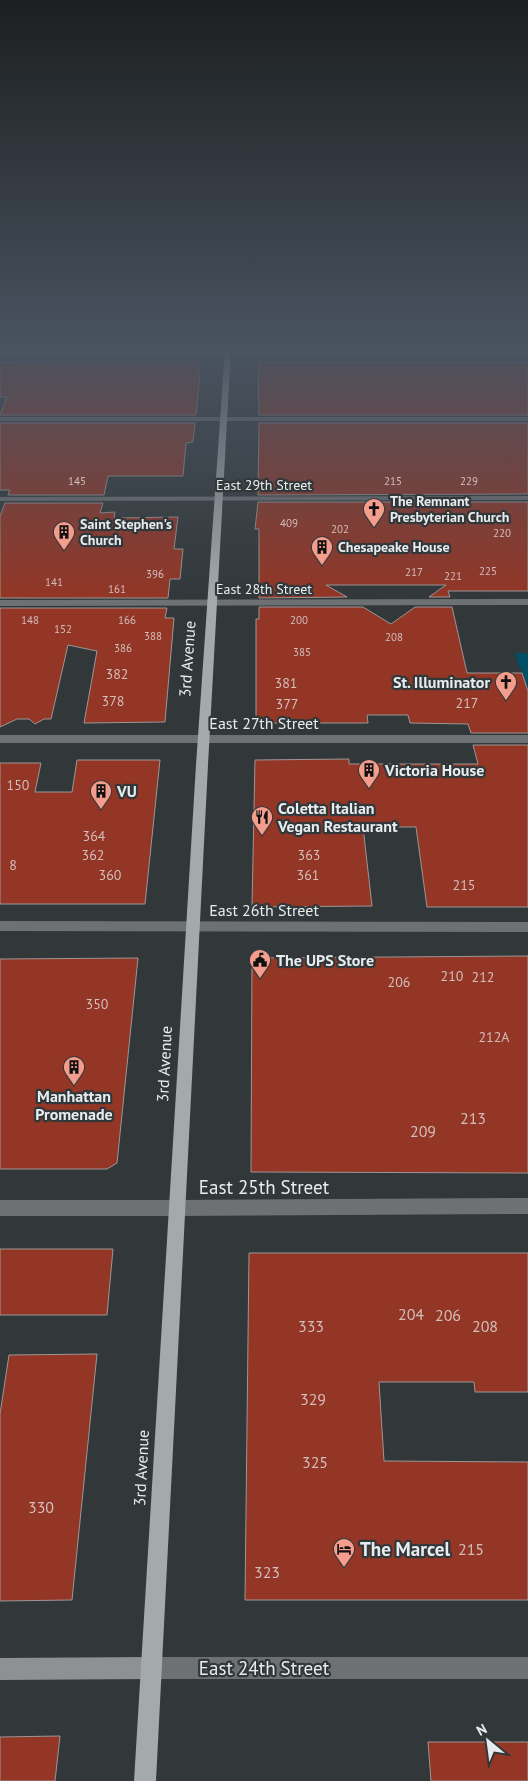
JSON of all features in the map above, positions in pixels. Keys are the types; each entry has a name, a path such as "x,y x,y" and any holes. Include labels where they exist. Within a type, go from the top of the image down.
{"main road":[{"name":"3rd Avenue","path":"145,1781 193,926 223,432"},
{"name":"East 24th Street","path":"0,1669 151,1668"}],"street":[{"name":"East 29th Street","path":"0,499 528,498"},
{"name":"East 28th Street","path":"0,603 528,602"},
{"name":"East 27th Street","path":"0,739 528,739"},
{"name":"East 26th Street","path":"0,926 528,927"},
{"name":"East 25th Street","path":"0,1208 528,1206"},
{"name":"East 24th Street","path":"151,1668 528,1668"}],"shaded area":[{"path":"515,653 528,653 528,691 521,668 519,668"}],"building":[{"path":"0,432 194,432 193,442 186,443 183,476 108,476 104,495 8,495 10,490 0,490"},
{"path":"259,432 528,432 528,494 258,495"},
{"path":"258,502 528,502 528,591 448,591 450,597 429,597 446,585 326,585 347,597 259,598 259,529 255,529"},
{"path":"5,503 103,503 100,513 115,512 114,518 178,517 174,549 183,549 180,579 170,579 168,598 0,598 0,516"},
{"path":"259,607 363,607 391,624 415,607 452,607 467,673 522,673 528,691 528,733 471,733 468,724 410,723 408,715 367,715 368,723 256,723 256,619 259,619"},
{"path":"0,608 167,608 165,618 174,618 165,722 84,723 97,651 68,645 51,719 44,719 35,724 29,719 17,719 0,727"},
{"path":"473,745 528,745 528,907 427,907 416,827 363,827 372,906 252,907 255,760 349,759 349,764 478,764"},
{"path":"77,760 160,760 145,904 0,904 0,763 41,763 35,792 72,792"},
{"path":"528,956 528,1173 251,1172 252,958"},
{"path":"138,958 117,1163 107,1169 0,1169 0,959"},
{"path":"0,1249 113,1249 107,1315 0,1315"},
{"path":"249,1253 528,1253 528,1392 475,1392 474,1382 379,1382 384,1461 528,1462 528,1600 245,1600"},
{"path":"97,1354 72,1600 0,1601 0,1414 9,1355"},
{"path":"60,1736 55,1781 0,1781 0,1737"},
{"path":"428,1742 528,1742 528,1781 431,1781"}],"place":[{"name":"The Remnant Presbyterian Church","path":"374,528"},
{"name":"Saint Stephen's Church","path":"64,551"},
{"name":"Chesapeake House","path":"322,566"},
{"name":"St. Illuminator","path":"506,701"},
{"name":"Victoria House","path":"369,789"},
{"name":"VU","path":"101,810"},
{"name":"Coletta Italian Vegan Restaurant","path":"262,836"},
{"name":"The UPS Store","path":"260,979"},
{"name":"Manhattan Promenade","path":"74,1086"},
{"name":"The Marcel","path":"344,1568"}]}
